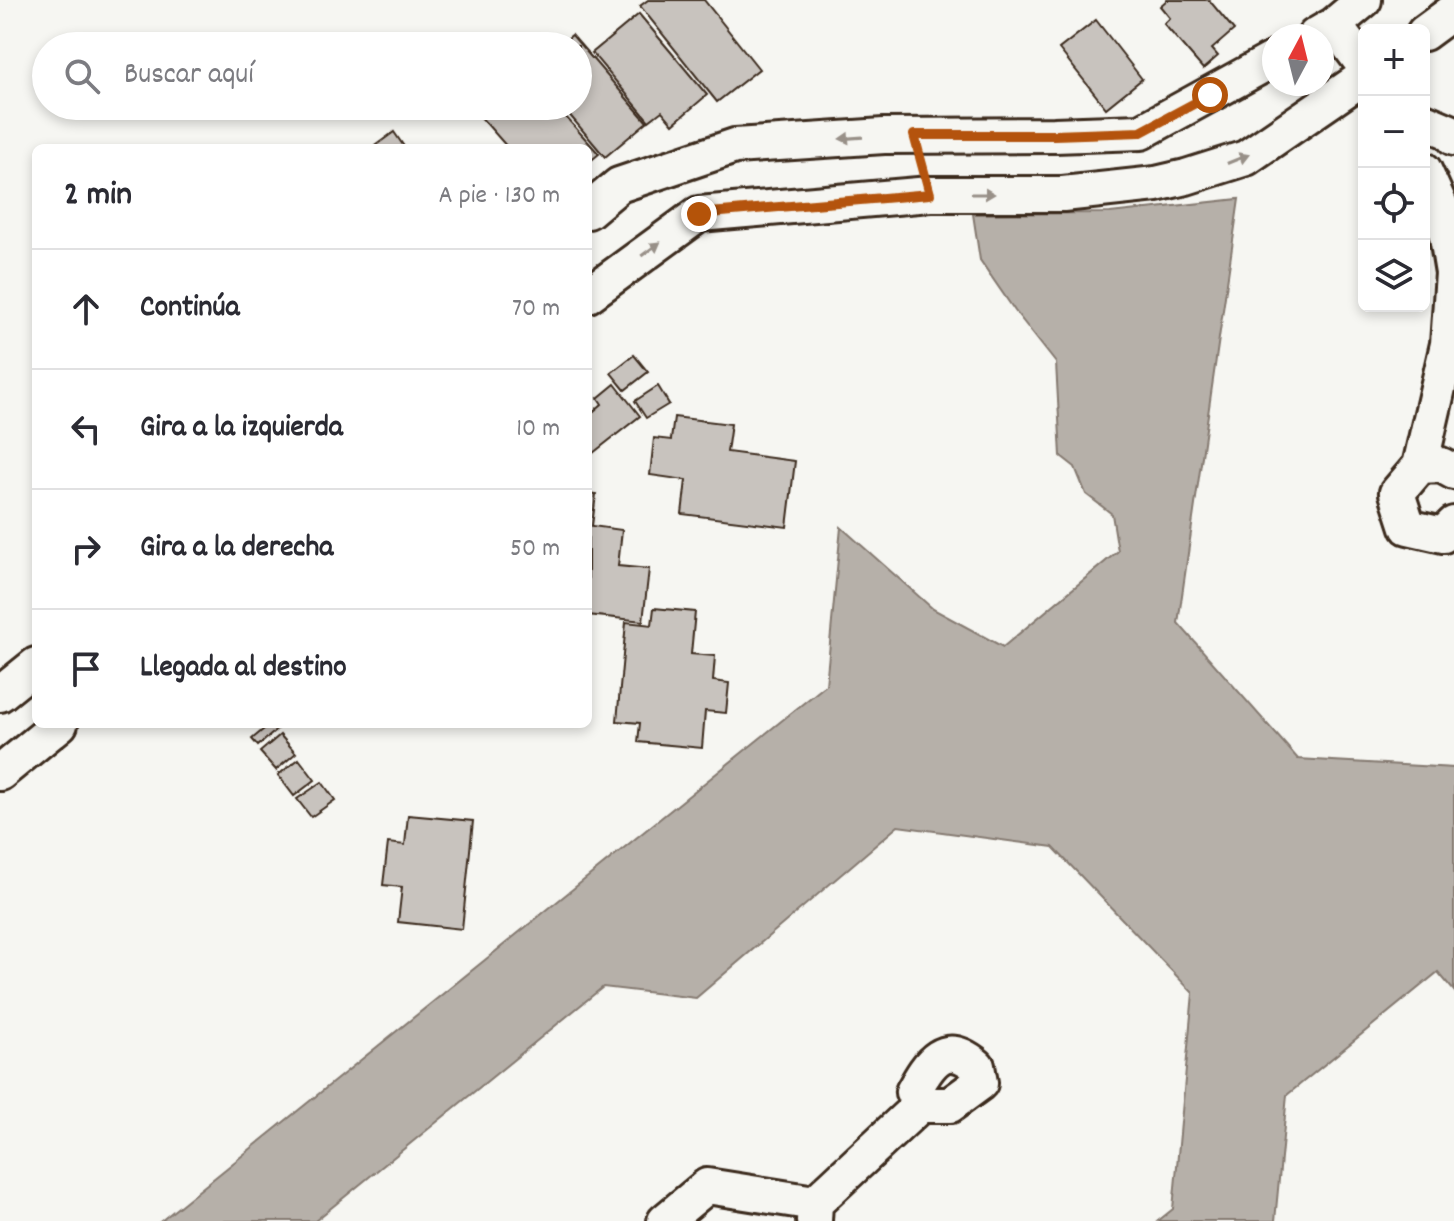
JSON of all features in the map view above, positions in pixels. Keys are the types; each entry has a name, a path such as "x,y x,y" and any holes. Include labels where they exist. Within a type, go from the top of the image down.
{"street":[{"path":"1333,24 1364,0"},
{"path":"1430,29 1454,11"},
{"path":"1334,40 1358,60"},
{"path":"592,208 619,185 735,146 884,136 1141,132 1262,66"},
{"path":"592,292 699,214 930,194 1063,194 1156,184 1246,158 1358,81"},
{"path":"1430,124 1450,132 1454,138"},
{"path":"914,135 930,194"},
{"path":"1430,180 1449,210 1453,273 1451,343 1420,466 1397,493 1408,527 1443,535 1454,524"},
{"path":"1420,466 1441,465 1454,472"},
{"path":"0,694 32,668"},
{"path":"0,773 55,728"},
{"path":"665,1221 707,1186 815,1212 920,1105"}],"shaded area":[{"path":"1239,199 1178,623 1298,759 1454,768 1454,991 1438,972 1287,1095 1275,1221 1158,1221 1173,1209 1193,993 1053,847 898,826 696,998 603,987 315,1221 161,1221 826,685 841,527 933,609 1003,647 1118,551 1112,514 1086,494 1075,467 1061,456 1056,363 980,260 973,214 1110,213"}],"building":[{"path":"648,0 704,0 759,69 717,102 640,6"},
{"path":"1167,0 1209,0 1234,30 1212,49 1218,56 1203,69 1164,24 1170,18 1160,6"},
{"path":"639,14 707,95 673,124 662,111 649,121 592,53"},
{"path":"1096,20 1142,79 1106,108 1059,49"},
{"path":"592,58 647,122 605,157 574,120 592,120"},
{"path":"483,120 569,120 590,144 504,144"},
{"path":"394,132 402,144 378,144"},
{"path":"592,146 599,154 592,160"},
{"path":"634,355 648,372 625,390 611,373"},
{"path":"615,384 640,416 592,454 592,413 602,404 598,398"},
{"path":"658,386 669,404 646,418 635,401"},
{"path":"674,417 731,424 727,452 795,461 787,527 682,514 686,480 650,475 654,438 671,440"},
{"path":"592,494 596,494 592,526"},
{"path":"592,526 622,530 618,566 649,569 643,621 592,615"},
{"path":"654,608 695,612 691,654 715,656 713,681 729,683 726,713 705,711 702,748 638,742 640,723 617,721 626,622 652,625"},
{"path":"265,728 279,728 258,746 252,739"},
{"path":"280,735 296,753 276,770 260,752"},
{"path":"299,759 315,780 294,796 278,775"},
{"path":"322,782 335,800 311,817 297,799"},
{"path":"408,815 473,821 462,929 398,922 402,887 383,885 388,843 405,845"}],"route":[{"path":"699,214 930,194 914,135 1141,132 1210,95"}]}
